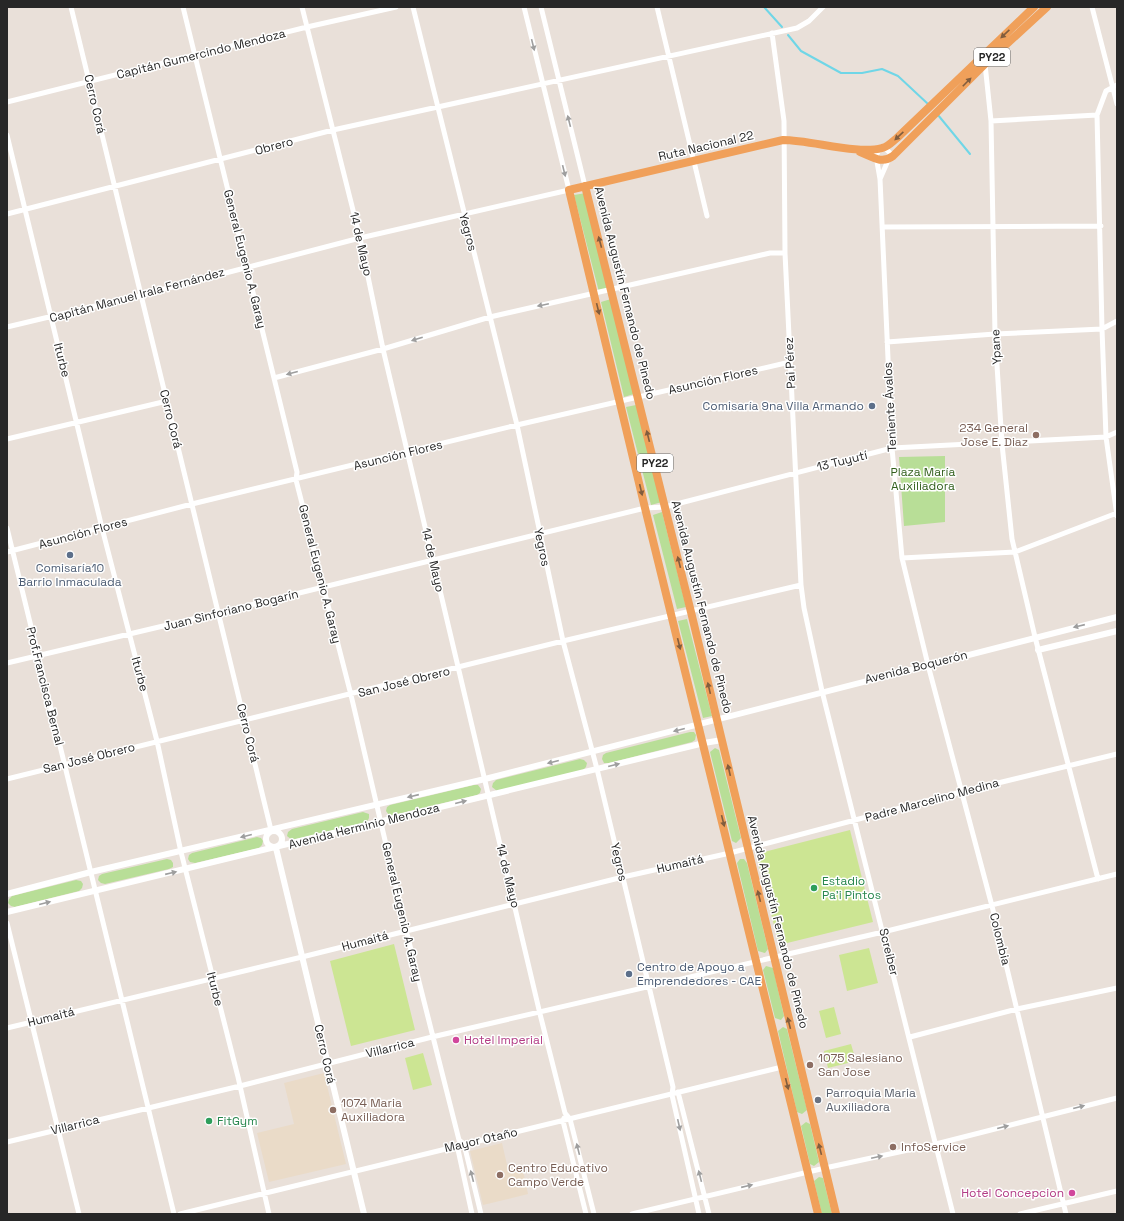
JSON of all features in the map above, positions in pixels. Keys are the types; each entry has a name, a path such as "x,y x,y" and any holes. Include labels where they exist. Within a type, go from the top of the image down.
{"highway":[{"name":"Ruta Nacional 22","path":"569,190 695,162 783,140 804,141 865,150 882,148 892,143 1034,7"},
{"name":"PY22","path":"889,159 985,64 1047,7"},
{"name":"Ruta Nacional 22","path":"850,148 876,159 889,159"},
{"name":"Avenida Augustín Fernando de Pinedo","path":"585,186 666,507 836,1214"},
{"name":"PY22","path":"569,190 621,402 645,508 700,725 818,1214"}],"street":[{"name":"Cerro Corá","path":"72,7 114,186 271,830"},
{"name":"General Eugenio A. Garay","path":"183,7 221,160 245,267 297,472 296,480 322,587 351,695 406,930 459,1140"},
{"name":"14 de Mayo","path":"302,7 360,238 383,349 434,559 458,668 486,779 488,796 565,1114 563,1121 586,1214"},
{"name":"Capitán Gumercindo Mendoza","path":"7,102 307,27 396,7"},
{"name":"Yegros","path":"413,7 517,426 563,641 591,752 597,769 673,1087 672,1095 699,1214"},
{"path":"524,7 569,190"},
{"name":"Avenida Augustín Fernando de Pinedo","path":"541,7 585,186"},
{"path":"657,7 707,216"},
{"name":"Obrero","path":"7,214 333,130 797,28 809,21 823,7"},
{"path":"1092,7 1115,85 1117,104"},
{"name":"Pai Pérez","path":"772,33 784,122 784,253 801,585 804,608 822,691"},
{"name":"Ypane","path":"982,56 985,64 991,121 995,334 1002,444 1015,552 1034,637 1098,879"},
{"path":"902,558 1015,552 1117,514 1106,437 1097,115 1106,91 1115,85"},
{"path":"991,121 1097,115"},
{"name":"Iturbe","path":"7,135 102,528 157,741 181,852 240,1086 269,1214"},
{"path":"876,159 877,152 882,148 885,148 890,153 889,159 880,179"},
{"name":"Teniente Ávalos","path":"876,159 880,179 892,448 902,558 928,665"},
{"name":"Capitán Manuel Irala Fernández","path":"7,327 52,318 360,238 463,213 569,190"},
{"path":"882,227 1101,226"},
{"path":"274,378 383,349 490,317 770,253 784,253"},
{"path":"887,342 995,334 1102,329 1117,321"},
{"name":"Asunción Flores","path":"10,552 192,504 790,362"},
{"path":"7,439 167,401"},
{"name":"13 Tuyutí","path":"666,507 795,472 892,448 1002,444 1106,437 1117,432"},
{"name":"Juan Sinforiano Bogarín","path":"7,663 218,614 434,559 645,508 666,507"},
{"name":"Prof.Francisca Bernal","path":"7,528 10,552 38,656 174,1214"},
{"name":"San José Obrero","path":"7,779 157,741 351,695 563,641 801,585"},
{"name":"Avenida Boquerón","path":"717,721 822,691 1117,617"},
{"path":"1038,650 1117,631"},
{"name":"Colombia","path":"928,665 992,906 1066,1214"},
{"name":"Screiber","path":"822,691 884,932 953,1214"},
{"name":"Avenida Herminio Mendoza","path":"7,894 90,872 181,852 486,779 717,721"},
{"name":"Avenida Herminio Mendoza","path":"7,912 95,890 186,870 704,743 722,740"},
{"name":"Padre Marcelino Medina","path":"747,848 961,792 1117,754"},
{"name":"Cerro Corá","path":"271,830 266,836 265,841 269,846 276,848"},
{"name":"Cerro Corá","path":"271,830 278,831 282,837 281,843 276,848"},
{"name":"Cerro Corá","path":"276,848 364,1214"},
{"name":"Humaitá","path":"7,1028 747,848"},
{"name":"Villarrica","path":"7,1142 240,1086 432,1037 540,1014 773,956 884,932 1098,879 1117,876"},
{"path":"7,923 79,1214"},
{"path":"910,1037 1017,1009 1117,988"},
{"name":"Mayor Otaño","path":"180,1214 353,1170 680,1094 782,1067"},
{"path":"673,1087 680,1094 709,1214"},
{"path":"632,1214 825,1168 936,1144 1117,1098"},
{"path":"565,1114 570,1119 594,1214"},
{"path":"472,1214 456,1146 459,1140 464,1144 481,1214"},
{"path":"1020,1214 1117,1191"}],"shaded area":[{"path":"324,1073 346,1164 269,1182 257,1133 294,1124 284,1083"},
{"name":"Centro Educativo Campo Verde","path":"502,1143 508,1169 522,1166 528,1194 483,1205 470,1151"}],"green space":[{"path":"586,193 610,289 599,292 574,195"},
{"path":"611,299 634,394 624,397 601,302"},
{"path":"636,405 662,502 651,505 626,407"},
{"name":"Plaza María Auxiliadora","path":"945,456 945,522 904,526 899,457"},
{"path":"662,512 686,607 677,609 653,515"},
{"path":"687,619 712,716 703,718 678,621"},
{"path":"694,732 696,735 695,740 692,742 609,763 604,763 602,759 603,755 606,753"},
{"path":"715,748 719,750 741,838 736,843 732,841 710,752"},
{"path":"580,759 587,763 583,770 497,791 492,787 496,780"},
{"path":"478,785 481,789 480,793 477,795 393,815 389,815 386,811 387,807 390,805"},
{"path":"363,812 369,814 367,822 292,840 287,836 288,832 292,829"},
{"name":"Estadio Pa'i Pintos","path":"850,830 873,922 779,945 756,854"},
{"path":"257,837 261,838 263,841 259,848 195,863 190,862 188,859 189,855 192,853"},
{"path":"167,859 171,860 173,863 173,867 169,869 105,884 98,880 99,876 102,874"},
{"path":"740,859 744,859 747,863 768,949 765,953 758,951 737,863"},
{"path":"76,880 81,881 83,884 79,891 15,907 8,903 12,896"},
{"path":"394,944 415,1030 351,1046 330,961"},
{"path":"869,948 878,983 847,991 839,955"},
{"path":"766,966 773,968 784,1016 781,1020 775,1018 763,970"},
{"path":"834,1007 841,1034 826,1038 819,1011"},
{"path":"783,1027 787,1029 807,1110 802,1114 797,1112 778,1031"},
{"path":"851,1044 856,1061 828,1068 824,1051"},
{"path":"423,1053 432,1085 413,1090 405,1058"},
{"path":"806,1122 810,1124 819,1162 814,1166 810,1164 801,1126"},
{"path":"819,1177 823,1178 832,1214 822,1214 814,1181"}],"waterway":[{"path":"764,7 782,27"},
{"path":"788,35 801,51 841,73 862,73 882,69 898,76 928,104"},
{"path":"938,115 970,154"}],"place":[{"name":"Comisaría 9na Villa Armando","path":"872,406"},
{"name":"234 General Jose E. Diaz","path":"1036,435"},
{"name":"Comisaría10 Barrio Inmaculada","path":"70,555"},
{"name":"Estadio Pa'i Pintos","path":"814,888"},
{"name":"Centro de Apoyo a Emprendedores - CAE","path":"629,974"},
{"name":"Hotel Imperial","path":"456,1040"},
{"name":"1075 Salesiano San Jose","path":"810,1065"},
{"name":"Parroquia Maria Auxiliadora","path":"818,1100"},
{"name":"1074 Maria Auxiliadora","path":"333,1110"},
{"name":"FitGym","path":"209,1121"},
{"name":"InfoService","path":"893,1147"},
{"name":"Centro Educativo Campo Verde","path":"500,1175"},
{"name":"Hotel Concepcion","path":"1072,1193"}]}
